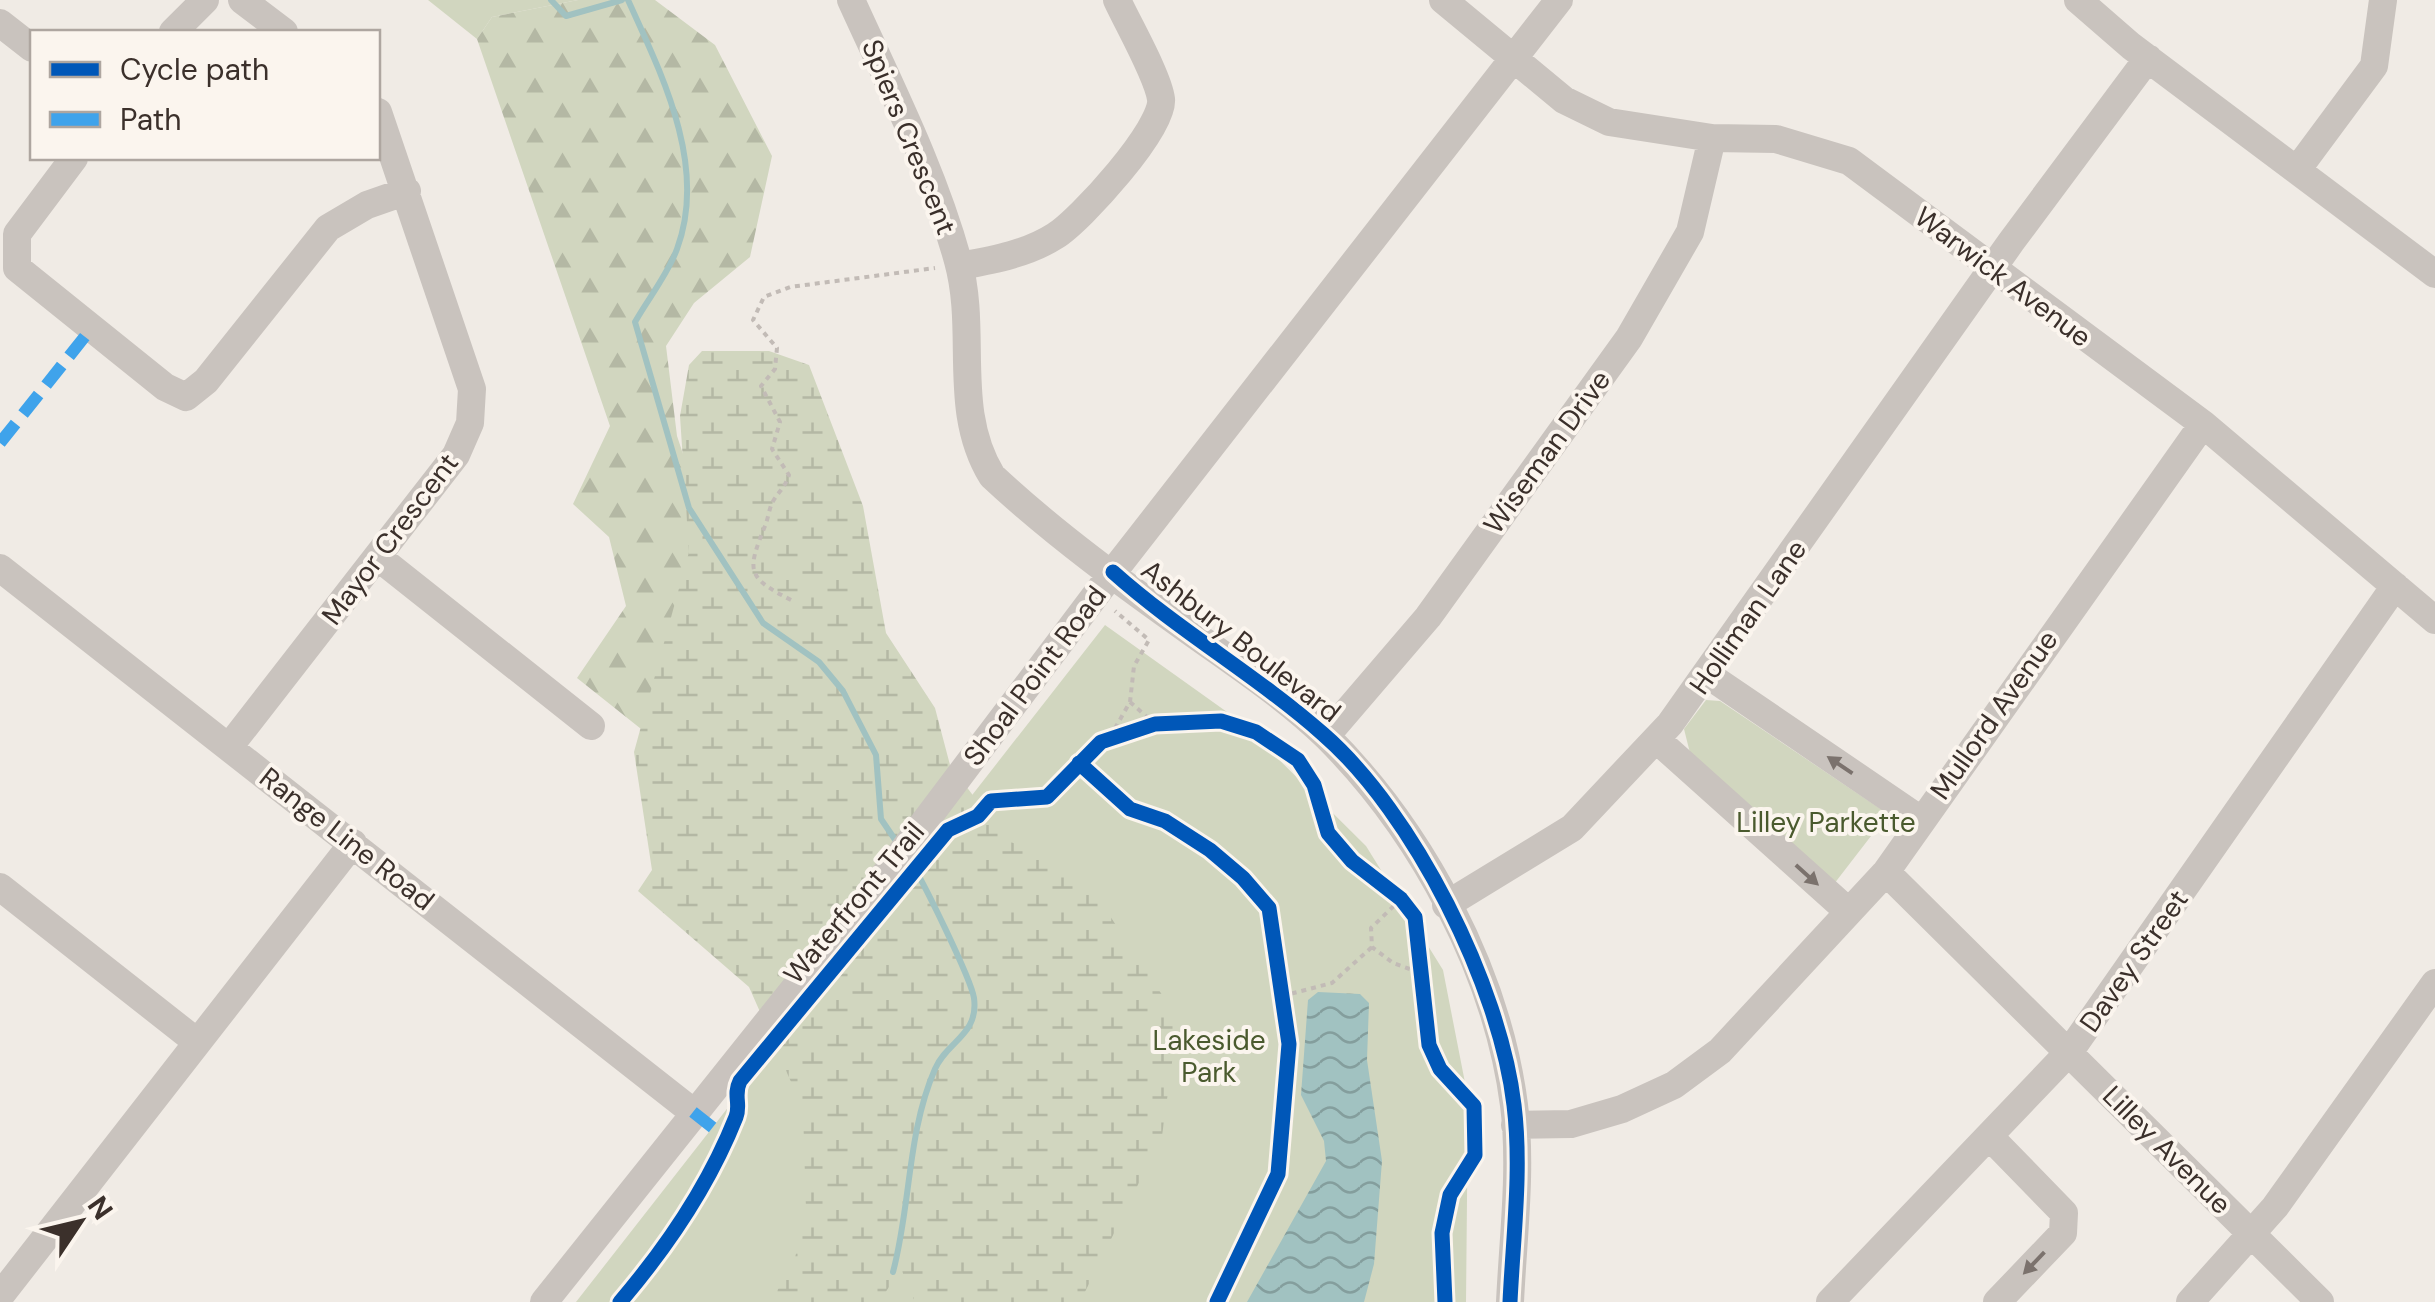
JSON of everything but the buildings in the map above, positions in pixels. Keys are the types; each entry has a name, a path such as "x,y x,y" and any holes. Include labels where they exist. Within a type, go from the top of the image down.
{"street":[{"path":"174,30 205,0"},
{"path":"242,0 281,30"},
{"name":"Spiers Crescent","path":"852,0 934,183 960,266 969,423 977,451 992,476 1016,499 1113,572"},
{"path":"960,266 1011,255 1054,237 1080,216 1157,122 1162,100 1117,0"},
{"name":"Warwick Avenue","path":"1444,0 1564,100 1610,122 1712,138 1776,140 1849,161 2203,424 2435,620"},
{"name":"Shoal Point Road","path":"544,1302 874,889 1113,572 1559,0"},
{"path":"2078,0 2148,58 2435,274"},
{"path":"2297,170 2374,66 2383,0"},
{"path":"0,23 30,46"},
{"name":"Holliman Lane","path":"1446,905 1572,828 1657,740 1708,675 1992,270 2148,58"},
{"name":"Mayor Crescent","path":"229,747 456,455 471,406 472,388 380,117"},
{"name":"Wiseman Drive","path":"1326,736 1428,617 1629,338 1690,232 1712,138"},
{"path":"72,160 17,234 17,268 135,364 186,396 206,382 328,228 367,205 407,191"},
{"name":"Mullord Avenue","path":"1515,1125 1572,1124 1622,1109 1674,1085 1720,1050 1886,872 2203,424"},
{"path":"379,558 591,726"},
{"name":"Range Line Road","path":"0,568 693,1112"},
{"name":"Ashbury Boulevard","path":"1113,572 1326,736 1398,823 1470,949 1494,1019 1515,1125 1510,1302"},
{"name":"Davey Street","path":"1830,1302 2070,1051 2395,586"},
{"path":"1708,675 1921,820"},
{"path":"1657,740 1848,912"},
{"path":"0,1296 352,843"},
{"name":"Lilley Avenue","path":"1886,872 2320,1302"},
{"path":"0,887 197,1042"},
{"path":"2190,1302 2275,1208 2435,983"},
{"path":"1990,1137 2064,1214 2063,1233 1997,1302"}],"path":[{"path":"791,600 768,588 754,575 750,564 773,502 785,488 788,476 772,450 780,422 761,386 775,369 777,348 753,320 764,297 790,288 960,266"},
{"path":"1064,781 1110,737 1130,702 1134,666 1149,640 1114,611"},
{"path":"1130,702 1162,723"},
{"path":"1110,737 1162,723"},
{"path":"1079,763 1130,809 1165,821 1210,850 1269,908 1288,1044 1278,1174 1217,1302"},
{"path":"1400,900 1371,928 1372,947 1422,981"},
{"path":"1281,996 1332,983 1372,947"},
{"path":"1420,951 1422,981"}],"green space":[{"path":"428,0 578,0 492,17 477,39"},
{"path":"578,0 655,0 715,45 772,156 750,257 694,303 666,346 677,436 751,656 709,783 577,678 626,606 609,537 573,504 610,426 477,39 492,17"},
{"path":"702,351 769,351 809,365 863,506 886,633 935,708 950,765 1006,839 1062,869 1106,910 1178,1019 1162,1136 1080,1302 915,1302 901,1269 879,1302 771,1302 795,1258 806,1210 803,1109 749,987 638,891 652,870 634,752 689,552 680,416 689,365"},
{"name":"Lakeside Park","path":"1105,625 1241,722 1366,846 1443,970 1468,1098 1466,1302 576,1302"},
{"name":"Lilley Parkette","path":"1706,700 1720,701 1888,814 1834,884 1690,753 1684,729"}],"water":[{"path":"1318,992 1360,994 1369,1003 1367,1060 1382,1161 1374,1264 1364,1302 1247,1302 1326,1161 1324,1141 1301,1095 1308,1000"}],"waterway":[{"path":"551,0 566,16 622,0"},
{"path":"628,0 667,90 684,154 685,218 677,249 635,322 689,508 763,623 819,662 843,691 876,755 881,819 898,844"},
{"path":"893,1272 926,1093 940,1059 967,1029 974,1011 974,998 964,971 908,858"}],"marked path":[{"path":"0,443 90,330"},
{"path":"693,1112 726,1138"}],"cycle path":[{"path":"1113,572 1323,734 1357,768 1389,809 1447,904 1491,1008 1506,1058 1514,1105 1517,1179 1510,1302"},
{"name":"Waterfront Trail","path":"620,1302 700,1191 736,1117 740,1081 948,830 978,816 991,801 1047,797 1101,742 1155,724 1221,721 1256,732 1298,760 1314,785 1328,833 1352,861 1401,899 1415,917 1429,1045 1440,1069 1474,1106 1475,1155 1450,1195 1442,1233 1445,1302"},
{"path":"1079,763 1130,809 1165,821 1210,850 1243,878 1269,908 1289,1044 1278,1174 1217,1302"}]}
